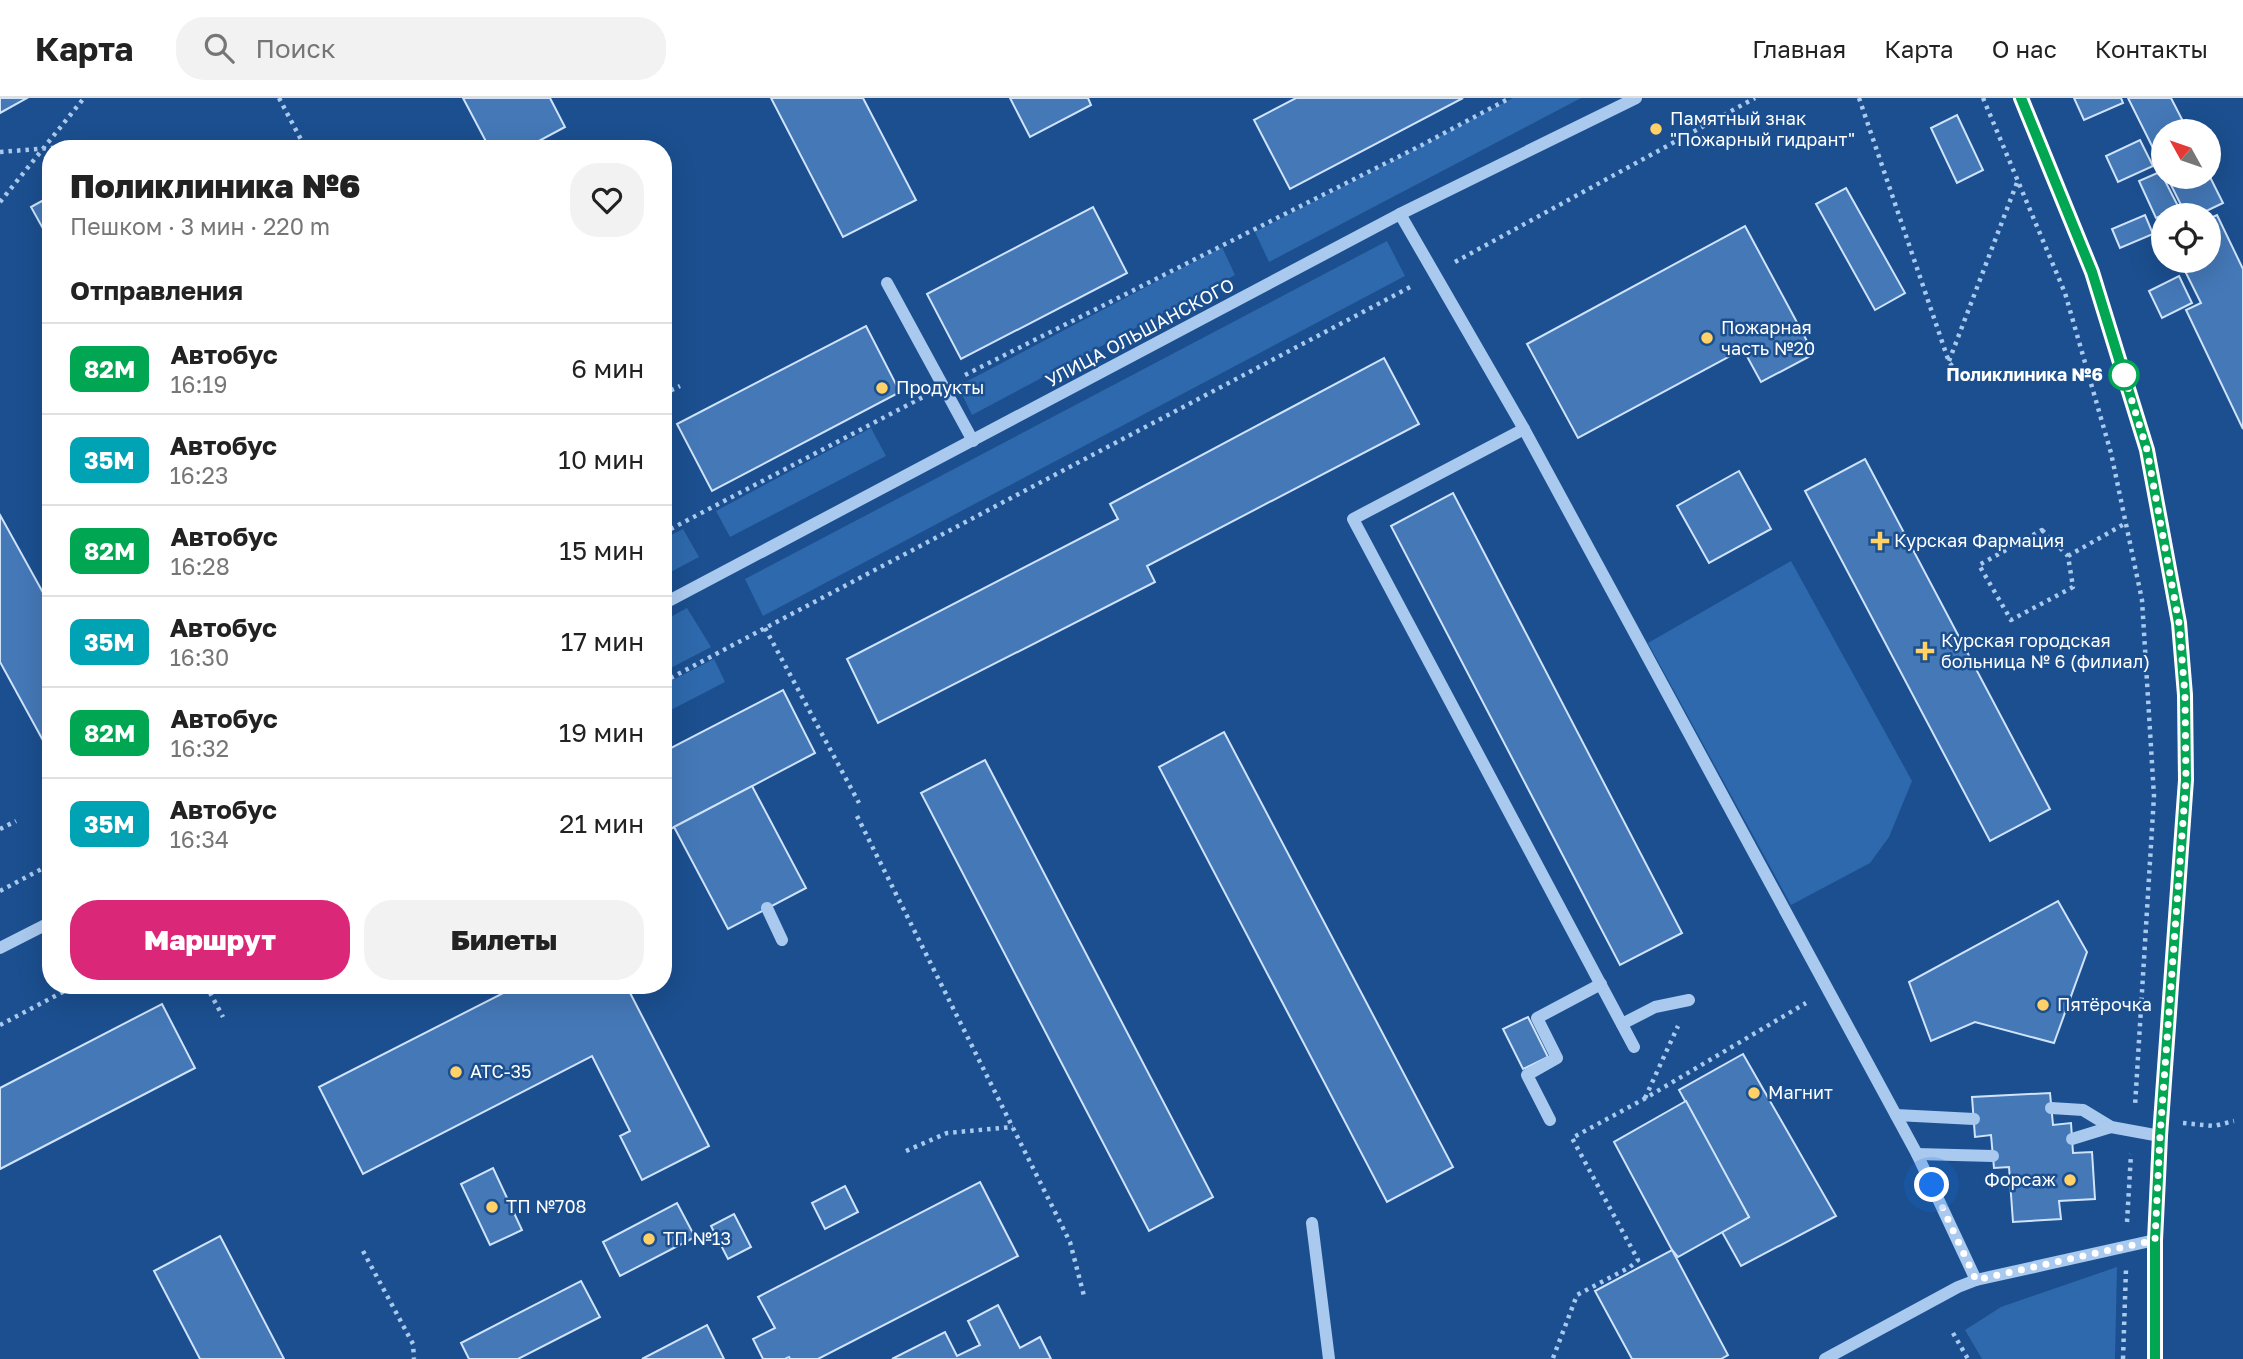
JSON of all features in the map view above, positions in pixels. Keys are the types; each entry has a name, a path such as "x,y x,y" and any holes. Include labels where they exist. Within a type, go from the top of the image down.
{"street":[{"name":"УЛИЦА ОЛЬШАНСКОГО","path":"672,599 1400,214 1636,98"},
{"path":"2021,98 2092,272 2147,450 2179,623 2185,695 2186,780 2160,1136 2155,1240 2155,1359"},
{"path":"1400,214 1524,429 1896,1115 1976,1280"},
{"path":"887,283 973,441"},
{"path":"1524,429 1353,519 1634,1047"},
{"path":"767,908 782,940"},
{"path":"0,948 42,927"},
{"path":"1550,1120 1527,1075 1557,1058 1537,1018 1601,984"},
{"path":"1622,1024 1655,1006 1689,1000"},
{"path":"2051,1108 2083,1110 2111,1127 2160,1136"},
{"path":"1896,1115 1974,1119"},
{"path":"2072,1139 2111,1127"},
{"path":"1917,1154 1993,1156"},
{"path":"1312,1223 1329,1359"},
{"path":"1825,1359 1958,1287 1976,1280 2155,1240"}],"path":[{"path":"50,140 84,98"},
{"path":"279,98 301,140"},
{"path":"672,528 943,386 1510,98"},
{"path":"672,677 1434,273 1755,98"},
{"path":"1858,98 1949,362 1955,370"},
{"path":"1983,98 2065,293 2111,453 2142,600 2154,796 2133,1131 2123,1359"},
{"path":"0,152 42,148"},
{"path":"0,202 42,150"},
{"path":"1949,362 2018,179"},
{"path":"672,390 680,386"},
{"path":"2068,556 2126,523"},
{"path":"2042,530 2068,556 2073,587 2011,620 1979,565 2042,530"},
{"path":"765,628 859,803"},
{"path":"857,816 1070,1242 1084,1296"},
{"path":"0,830 16,821"},
{"path":"0,891 42,869"},
{"path":"0,1025 59,994"},
{"path":"211,994 223,1017"},
{"path":"1644,1099 1689,1000"},
{"path":"1553,1358 1577,1295 1638,1260 1572,1138 1644,1099 1806,1003"},
{"path":"906,1151 947,1133 1013,1127"},
{"path":"363,1251 413,1344 414,1359"},
{"path":"1953,1333 1968,1359"}],"shaded area":[{"path":"1513,98 1581,98 1269,262 1255,232"},
{"path":"1387,241 1405,276 763,616 745,579"},
{"path":"1222,247 1235,275 972,415 958,386"},
{"path":"871,428 886,456 730,537 716,511"},
{"path":"683,529 699,557 672,571 672,534"},
{"path":"1791,561 1912,781 1889,837 1870,863 1791,905 1648,643"},
{"path":"687,608 711,647 672,667 672,616"},
{"path":"714,659 725,682 672,709 672,680"},
{"path":"2117,1267 2115,1359 1982,1359 1965,1330 2001,1307"}],"building":[{"path":"0,98 27,98 0,113"},
{"path":"463,98 550,98 565,127 541,140 485,140"},
{"path":"771,98 863,98 916,200 843,237"},
{"path":"1010,98 1088,98 1091,105 1030,137"},
{"path":"1296,98 1463,98 1290,189 1254,120"},
{"path":"2074,98 2121,98 2123,103 2084,120"},
{"path":"2128,98 2171,98 2182,119 2151,119 2151,144"},
{"path":"1957,115 1983,170 1957,183 1931,128"},
{"path":"2140,140 2151,167 2118,182 2106,156"},
{"path":"2151,176 2151,189 2169,189 2176,203 2151,203 2151,207 2139,181"},
{"path":"1846,188 1905,293 1875,310 1816,204"},
{"path":"2173,189 2216,189 2223,203 2221,204 2180,203"},
{"path":"42,201 42,227 31,207"},
{"path":"1093,207 1127,273 961,359 927,294"},
{"path":"2145,215 2151,235 2120,248 2112,229"},
{"path":"2221,223 2243,269 2243,429 2186,310 2201,303 2186,273 2221,273"},
{"path":"1745,226 1814,354 1761,382 1743,349 1578,438 1527,344"},
{"path":"2179,276 2192,303 2162,318 2149,291"},
{"path":"866,326 900,392 712,491 677,424"},
{"path":"1384,358 1419,424 1147,566 1155,582 878,723 847,659 1118,519 1110,504"},
{"path":"1865,459 2050,809 1990,841 1805,491"},
{"path":"1739,471 1771,529 1709,563 1677,506"},
{"path":"1453,493 1682,933 1620,965 1391,526"},
{"path":"0,515 42,591 42,739 0,662"},
{"path":"783,690 815,753 672,828 672,747"},
{"path":"1224,732 1453,1167 1387,1202 1159,767"},
{"path":"985,760 1213,1197 1149,1231 921,793"},
{"path":"752,786 806,888 728,929 674,827"},
{"path":"2058,901 2087,952 2054,1043 1975,1022 1931,1041 1909,982"},
{"name":"АТС-35","path":"501,994 631,994 709,1146 642,1180 620,1136 630,1131 592,1056 363,1174 319,1087"},
{"path":"162,1004 195,1068 0,1169 0,1088"},
{"path":"1528,1017 1548,1057 1523,1069 1503,1029"},
{"path":"1743,1054 1836,1216 1741,1266 1722,1232 1749,1217 1679,1090"},
{"path":"2050,1093 2053,1125 2071,1123 2073,1153 2092,1152 2095,1199 2059,1201 2061,1219 2013,1222 2009,1167 1994,1168 1991,1135 1975,1137 1972,1097"},
{"path":"1686,1101 1749,1217 1678,1257 1614,1142"},
{"name":"ТП №708","path":"493,1168 522,1230 490,1245 461,1184"},
{"path":"980,1182 1018,1256 818,1359 763,1359 753,1339 775,1328 758,1297"},
{"path":"845,1186 858,1212 825,1229 812,1203"},
{"name":"ТП №13","path":"677,1203 695,1237 620,1276 603,1242"},
{"path":"734,1214 751,1247 728,1259 711,1226"},
{"path":"220,1236 284,1359 200,1359 154,1271"},
{"path":"1672,1250 1728,1355 1721,1359 1632,1359 1595,1291"},
{"path":"581,1281 600,1317 518,1359 469,1359 461,1343"},
{"path":"998,1305 1020,1348 1040,1337 1051,1359 892,1359 945,1332 957,1356 980,1345 968,1321"},
{"path":"707,1325 724,1359 642,1359"}],"bus line":[{"name":"82М","path":"2021,98 2092,272 2147,450 2179,623 2185,695 2186,780 2160,1136 2155,1240 2155,1359"}],"place":[{"name":"Памятный знак \"Пожарный гидрант\"","path":"1656,129"},
{"name":"Пожарная часть №20","path":"1707,338"},
{"name":"Поликлиника №6","path":"2124,375"},
{"name":"Продукты","path":"882,388"},
{"name":"Курская Фармация","path":"1880,541"},
{"name":"Курская городская больница № 6 (филиал)","path":"1925,651"},
{"name":"Пятёрочка","path":"2043,1005"},
{"name":"АТС-35","path":"456,1072"},
{"name":"Магнит","path":"1754,1093"},
{"name":"Форсаж","path":"2070,1180"},
{"name":"ТП №708","path":"492,1207"},
{"name":"ТП №13","path":"649,1239"}],"route":[{"path":"1932,1185 1976,1280 2155,1240 2186,780 2185,695 2179,623 2147,450 2121,365 2124,375"}]}
